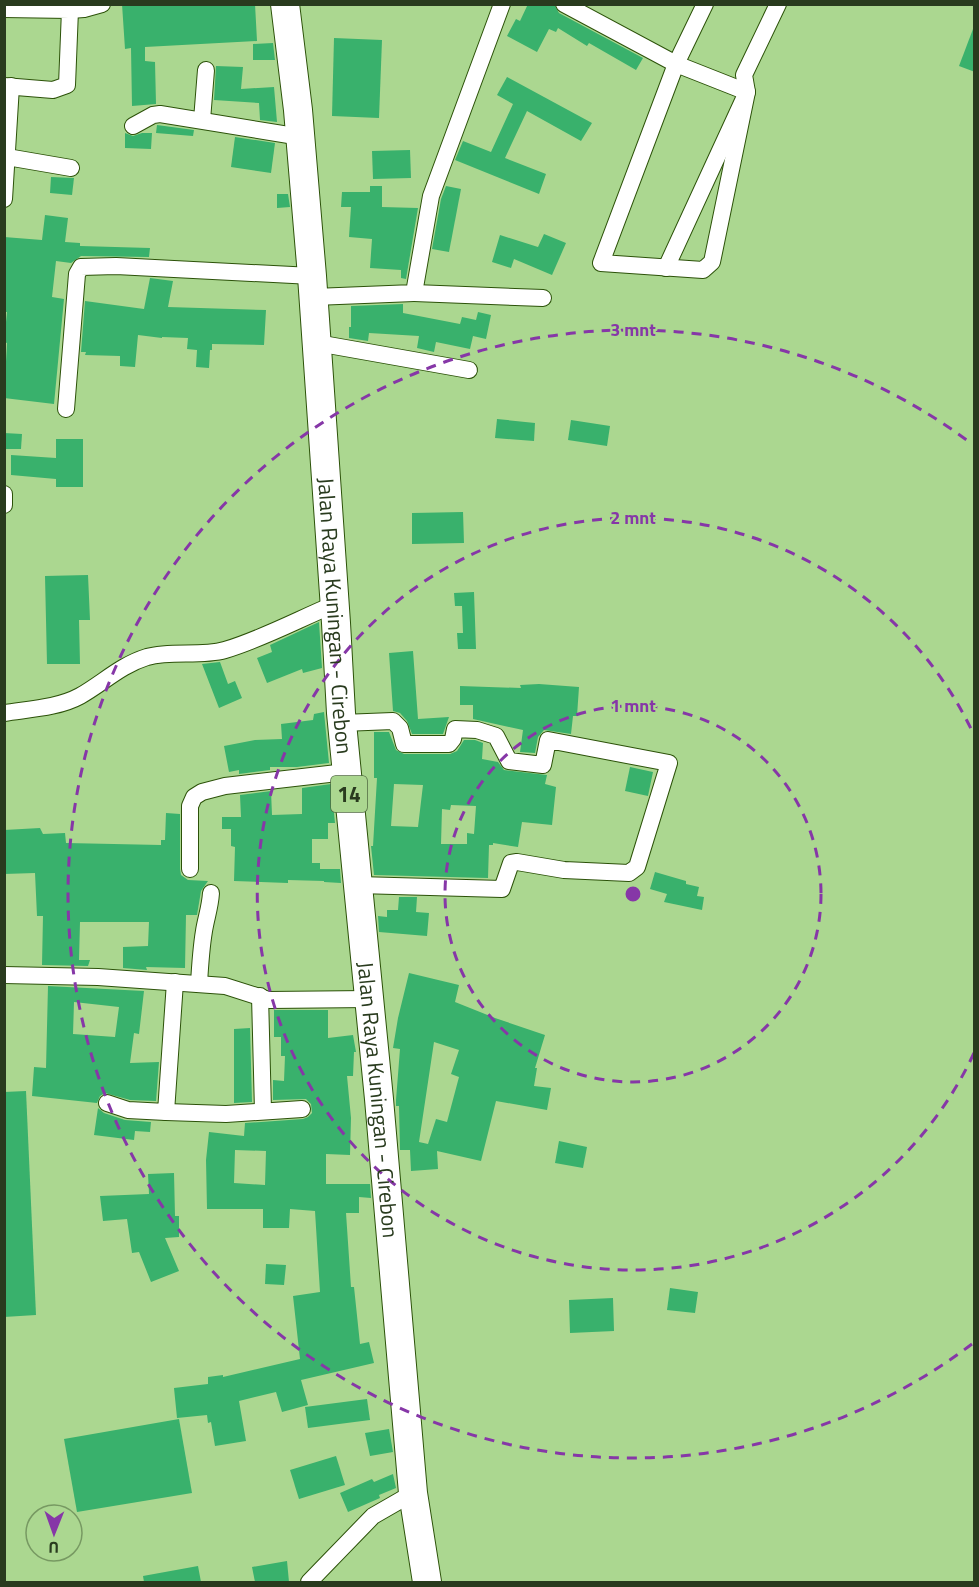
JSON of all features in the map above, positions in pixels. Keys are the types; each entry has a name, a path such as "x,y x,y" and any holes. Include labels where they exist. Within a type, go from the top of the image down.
{"highway":[{"name":"Jalan Raya Kuningan - Cirebon","path":"285,4 301,137 313,287 346,772 380,1111 413,1493 427,1582"}],"street":[{"path":"4,9 70,10 102,4"},
{"path":"414,293 431,196 502,4"},
{"path":"564,4 676,64 747,92"},
{"path":"705,4 676,64 601,263 703,270 712,262 747,92 744,75 778,4"},
{"path":"4,199 8,86 53,90 67,84 70,10"},
{"path":"202,120 206,69"},
{"path":"666,268 747,92"},
{"path":"133,126 153,115 160,114 301,137"},
{"path":"7,157 71,168"},
{"path":"66,409 77,274 81,267 116,266 313,287 543,298"},
{"path":"317,343 469,370"},
{"path":"4,494 4,505"},
{"path":"4,713 71,701 116,670 147,657 172,653 223,651 335,604"},
{"path":"342,723 393,721 400,728 404,744 449,744 456,729 477,730 496,736 509,760 543,765 548,740 669,763 637,867 629,873 564,870 517,862 511,863 506,883 502,889 358,885"},
{"path":"190,869 190,806 194,797 202,792 225,786 346,772"},
{"path":"199,984 204,929 209,914 211,893"},
{"path":"4,975 98,977 225,986 269,999 369,999"},
{"path":"166,1112 175,982"},
{"path":"260,996 263,1111"},
{"path":"108,1103 128,1110 226,1114 302,1109"},
{"path":"309,1582 373,1516 413,1493"}],"building":[{"path":"122,4 255,4 257,41 145,47 145,61 155,62 156,104 132,106 131,48 125,49"},
{"path":"528,4 554,4 559,13 643,58 636,70 589,43 587,46 558,28 556,32 549,29 537,52 507,36 516,19 520,21"},
{"path":"973,29 975,29 975,72 959,66"},
{"path":"334,38 382,40 379,118 332,116"},
{"path":"273,43 275,60 253,60 253,44"},
{"path":"216,66 243,67 241,89 274,87 277,122 260,120 259,103 214,100"},
{"path":"507,77 592,123 581,141 527,111 505,158 546,174 539,194 455,160 463,141 491,152 513,104 497,95"},
{"path":"157,125 194,130 193,136 156,133"},
{"path":"125,133 133,136 152,133 151,149 125,148"},
{"path":"235,137 275,143 271,173 231,167"},
{"path":"410,150 411,178 373,179 372,151"},
{"path":"51,177 74,178 72,195 50,193"},
{"path":"370,186 382,186 382,207 418,208 406,279 401,278 401,270 370,268 372,239 349,237 351,207 341,207 342,192 370,192"},
{"path":"446,186 461,189 449,252 432,249 441,199"},
{"path":"277,194 288,194 290,207 277,208"},
{"path":"45,215 68,218 65,242 80,243 80,246 150,248 149,257 81,256 71,263 56,261 52,297 64,299 54,404 4,398 7,343 4,342 7,312 4,312 4,237 42,240"},
{"path":"544,234 566,243 552,275 514,259 511,268 492,262 500,235 538,247"},
{"path":"150,278 173,281 168,307 266,310 264,345 212,344 209,368 196,367 197,350 187,349 188,338 138,335 135,367 120,366 120,356 85,355 86,352 81,352 85,301 144,309"},
{"path":"403,304 403,313 460,324 462,317 476,320 478,312 491,315 486,339 473,336 470,349 436,342 434,352 417,348 419,336 369,333 368,341 349,338 351,306"},
{"path":"497,419 535,423 534,441 495,438"},
{"path":"571,420 610,426 607,446 568,440"},
{"path":"4,433 22,434 21,449 4,449"},
{"path":"56,439 83,439 83,487 56,487 56,479 11,475 11,455 56,458"},
{"path":"463,512 464,543 412,544 412,513"},
{"path":"88,575 90,620 79,620 80,664 47,664 45,576"},
{"path":"474,592 476,649 458,649 457,633 463,633 462,606 455,606 454,593"},
{"path":"319,622 322,668 303,673 302,669 267,683 257,658 272,652 270,645"},
{"path":"413,651 418,719 449,717 443,734 412,734 407,721 400,713 393,711 389,653"},
{"path":"220,662 228,684 235,681 242,698 219,708 202,664"},
{"path":"520,685 579,687 577,716 573,716 571,734 544,730 538,737 535,753 520,752 523,730 473,719 473,705 460,705 460,686 521,688"},
{"path":"324,712 329,763 297,767 270,767 270,770 239,774 239,770 229,772 224,746 255,740 282,739 281,724 313,720 314,714"},
{"path":"374,732 389,732 396,750 404,754 450,754 457,751 464,740 475,740 483,743 482,759 498,762 504,770 547,775 545,784 556,787 552,825 522,822 518,847 493,843 489,845 488,878 374,875 371,846 373,846 377,778 374,778","holes":["394,784 423,785 418,827 391,826","451,805 476,806 474,834 467,833 467,844 441,844 442,809 450,810"]},
{"path":"630,767 653,772 648,796 625,791"},
{"path":"331,784 335,823 328,823 328,839 312,839 312,863 320,863 320,869 340,869 341,883 288,880 288,883 234,881 235,847 231,846 231,829 222,829 222,817 241,817 240,795 271,791 272,815 302,814 302,788"},
{"path":"166,813 180,814 181,875 188,880 208,881 201,891 197,915 186,915 185,968 146,967 147,970 123,968 123,947 148,946 149,922 80,922 79,960 90,960 88,966 42,965 43,916 37,916 35,873 4,874 4,830 40,828 43,834 65,833 66,843 161,845 161,840 165,840"},
{"path":"655,872 699,887 697,896 704,897 702,910 664,902 667,894 650,889"},
{"path":"399,897 417,897 416,912 429,913 427,936 379,932 378,916 387,917 387,910 398,910"},
{"path":"409,973 459,985 455,1002 545,1035 535,1068 537,1068 534,1086 551,1088 547,1110 496,1101 481,1161 437,1151 438,1169 411,1171 410,1150 400,1150 399,1106 396,1106 400,1049 393,1048","holes":["434,1042 459,1050 451,1074 459,1077 447,1122 436,1119 428,1144 419,1142"]},
{"path":"48,986 144,991 139,1034 134,1033 130,1063 159,1062 156,1101 130,1100 105,1093 100,1096 97,1103 32,1096 34,1067 46,1068","holes":["74,1002 119,1007 115,1037 73,1034"]},
{"path":"274,1010 328,1010 328,1038 353,1035 356,1052 354,1052 353,1076 347,1076 351,1118 350,1155 326,1154 326,1184 370,1184 371,1198 359,1197 359,1213 346,1213 351,1287 354,1287 360,1344 369,1342 374,1363 301,1380 308,1405 282,1412 276,1392 239,1401 246,1441 215,1446 211,1422 208,1423 207,1415 177,1418 174,1388 208,1384 208,1377 223,1375 223,1377 300,1359 293,1296 320,1292 315,1211 290,1209 289,1228 263,1228 263,1209 207,1209 206,1160 209,1132 244,1136 245,1123 303,1119 312,1113 311,1104 306,1099 273,1100 273,1080 284,1081 285,1056 281,1056 281,1037 274,1037","holes":["235,1150 266,1151 265,1185 234,1183"]},
{"path":"250,1028 252,1102 234,1103 234,1029"},
{"path":"26,1091 36,1315 4,1317 4,1092"},
{"path":"98,1108 104,1113 125,1120 151,1122 150,1132 135,1131 134,1140 94,1135"},
{"path":"559,1141 587,1147 583,1168 555,1163"},
{"path":"174,1173 175,1216 179,1216 179,1237 165,1238 179,1271 151,1282 139,1252 132,1253 127,1219 103,1221 100,1196 149,1194 148,1174"},
{"path":"266,1264 286,1265 284,1285 265,1284"},
{"path":"670,1288 698,1292 695,1313 667,1310"},
{"path":"613,1298 614,1331 570,1333 569,1300"},
{"path":"367,1399 370,1420 308,1428 305,1407"},
{"path":"179,1419 192,1493 84,1511 84,1503 75,1503 64,1439"},
{"path":"389,1429 393,1452 370,1456 365,1433"},
{"path":"336,1456 345,1485 299,1499 290,1470"},
{"path":"393,1474 396,1488 348,1512 340,1493 372,1479 374,1482"},
{"path":"287,1561 289,1582 255,1582 252,1567"},
{"path":"198,1566 201,1582 144,1582 143,1576"}]}
